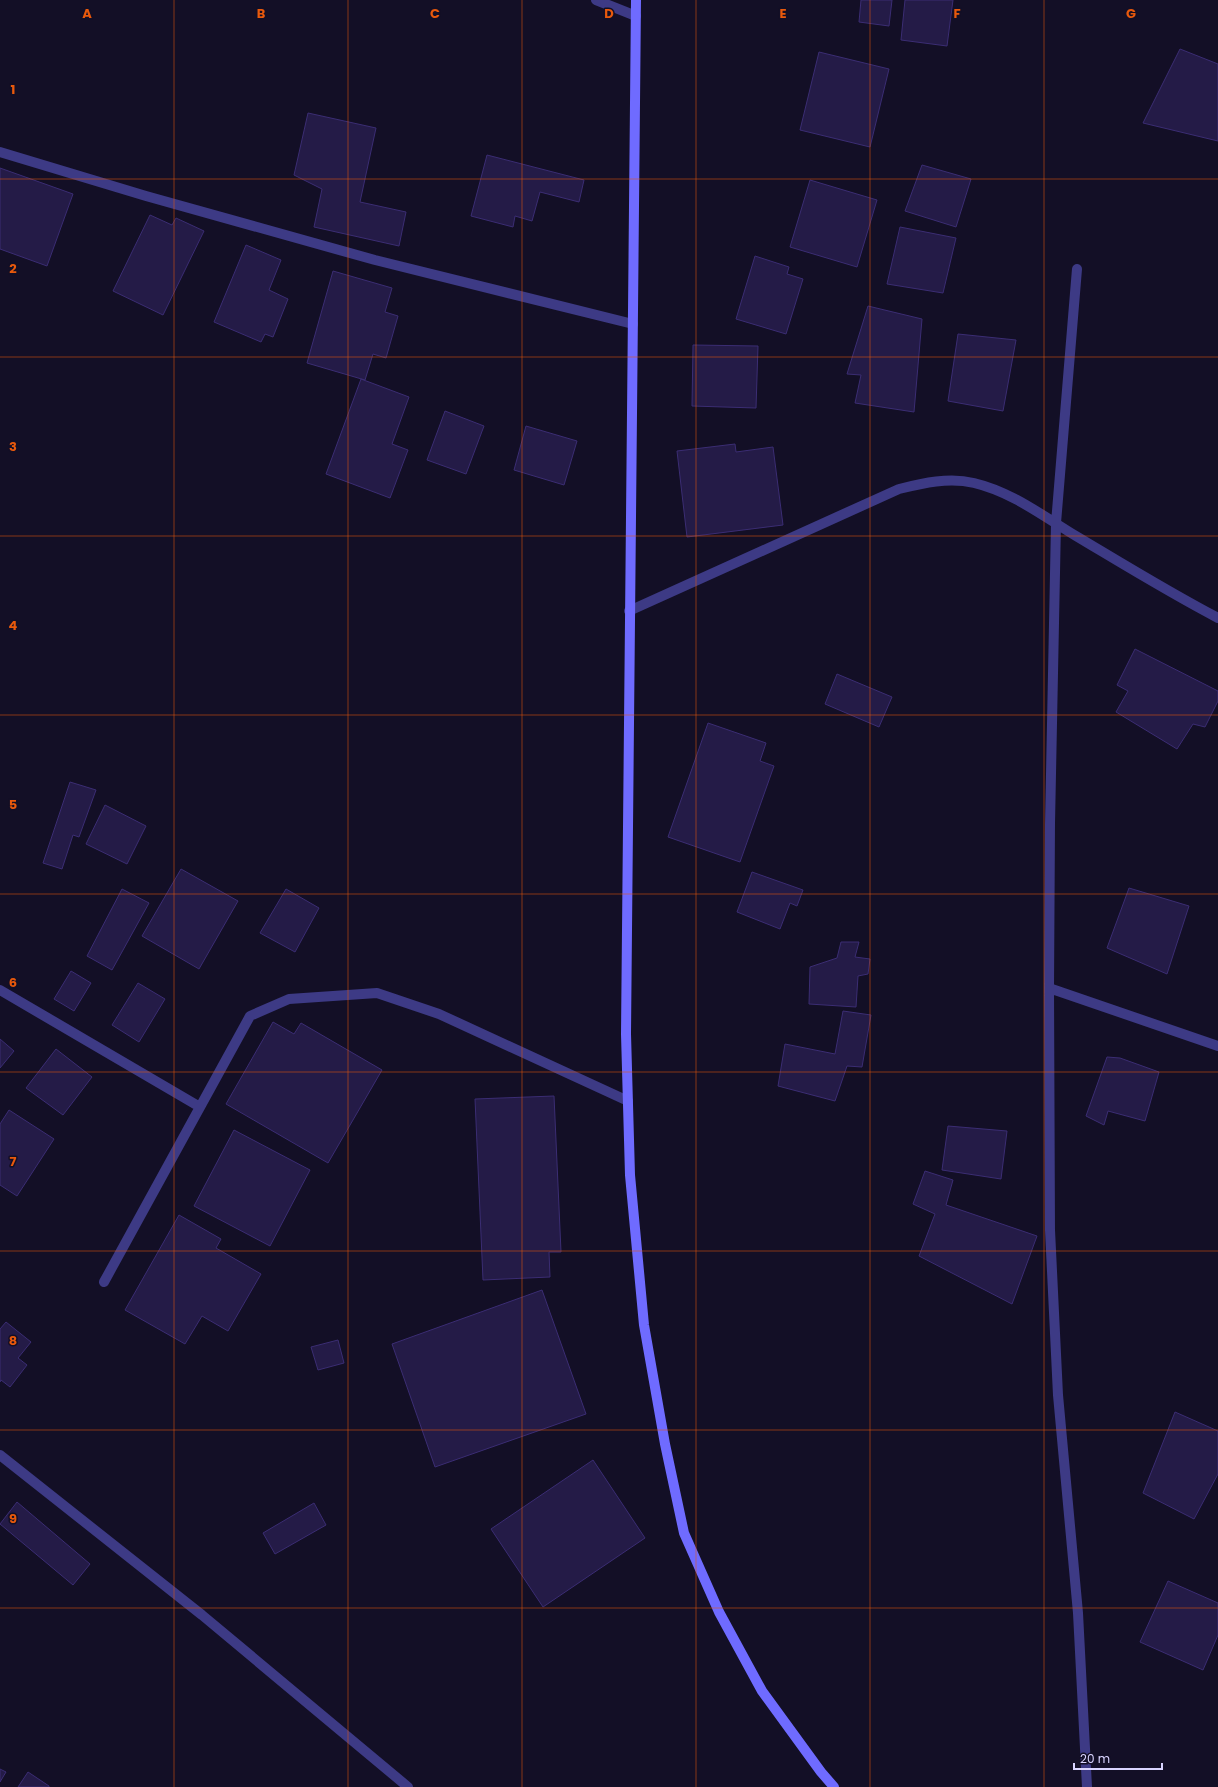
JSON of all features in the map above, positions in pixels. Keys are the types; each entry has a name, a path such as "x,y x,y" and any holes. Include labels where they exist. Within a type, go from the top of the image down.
{"street":[{"path":"596,0 636,16"},
{"path":"636,0 626,1026 630,1175 644,1325 665,1444 684,1533 719,1612 762,1690 821,1772 834,1787"},
{"path":"0,152 146,196 375,260 633,324"},
{"path":"1077,269 1056,523 1050,824 1050,1230 1058,1387 1078,1613 1087,1787"},
{"path":"629,611 899,489 927,482 952,480 974,483 1019,500 1218,618"},
{"path":"1049,988 1218,1046"},
{"path":"0,990 200,1107"},
{"path":"104,1282 250,1016 289,999 377,993 439,1014 628,1101"},
{"path":"0,1455 202,1615 408,1787"}],"building":[{"path":"861,0 892,0 889,26 859,22"},
{"path":"905,0 953,0 947,46 901,40"},
{"path":"1180,49 1218,64 1218,141 1143,123"},
{"path":"819,52 889,69 870,147 800,130"},
{"path":"308,113 376,128 360,202 406,212 399,246 314,227 322,189 294,175"},
{"path":"487,155 584,180 579,202 540,192 532,221 515,216 513,227 471,216"},
{"path":"922,165 971,179 956,227 905,211"},
{"path":"0,168 73,194 47,266 0,249"},
{"path":"810,180 877,200 857,267 790,247"},
{"path":"150,215 172,225 176,218 204,231 163,315 113,291"},
{"path":"900,227 956,238 943,293 887,284"},
{"path":"246,245 281,260 269,290 288,299 273,337 265,334 261,342 214,322"},
{"path":"755,256 789,267 787,274 803,279 786,334 736,319"},
{"path":"333,271 392,288 385,312 398,316 386,358 373,354 365,380 307,363"},
{"path":"868,306 922,319 914,412 855,403 861,375 847,374"},
{"path":"958,334 1016,340 1003,411 948,401"},
{"path":"693,345 758,346 756,408 692,406"},
{"path":"361,379 409,397 392,444 408,450 390,498 326,474"},
{"path":"445,411 484,426 466,474 427,460"},
{"path":"526,426 577,441 564,485 514,470"},
{"path":"735,444 736,452 773,447 783,525 687,537 677,451"},
{"path":"1135,649 1218,691 1218,701 1205,727 1193,724 1177,749 1116,712 1128,691 1117,685"},
{"path":"837,674 892,697 879,727 825,704"},
{"path":"708,723 766,743 760,761 774,766 740,862 668,837"},
{"path":"70,782 96,790 79,837 73,835 62,869 43,863"},
{"path":"105,805 146,826 127,864 86,844"},
{"path":"181,869 238,901 199,969 142,936"},
{"path":"752,872 803,890 797,906 790,903 780,929 737,912"},
{"path":"1129,888 1189,906 1167,974 1107,948"},
{"path":"122,889 149,903 112,970 87,956"},
{"path":"286,889 319,908 295,952 260,933"},
{"path":"841,942 859,942 855,957 870,959 868,974 858,976 856,1007 809,1004 810,967 837,958"},
{"path":"71,971 91,983 74,1011 54,999"},
{"path":"138,983 165,999 139,1042 112,1025"},
{"path":"843,1011 871,1015 862,1067 847,1066 835,1101 778,1086 785,1044 835,1054"},
{"path":"273,1022 294,1034 301,1023 382,1070 328,1163 226,1104"},
{"path":"0,1039 14,1051 0,1068"},
{"path":"56,1049 92,1077 63,1115 26,1088"},
{"path":"1107,1057 1120,1058 1159,1072 1145,1121 1108,1111 1104,1125 1086,1116"},
{"path":"554,1096 561,1252 549,1252 550,1277 483,1280 475,1099"},
{"path":"9,1110 54,1139 17,1196 0,1185 0,1124"},
{"path":"948,1126 1007,1131 1001,1179 942,1170"},
{"path":"234,1130 310,1170 270,1246 194,1206"},
{"path":"925,1171 953,1180 946,1205 1037,1236 1012,1304 919,1256 935,1214 913,1204"},
{"path":"179,1215 221,1239 216,1248 261,1274 228,1331 202,1316 185,1344 125,1310"},
{"path":"542,1290 586,1414 435,1467 392,1344"},
{"path":"6,1322 31,1342 18,1358 27,1365 10,1387 1,1380 0,1382 0,1329"},
{"path":"338,1340 344,1363 318,1370 311,1347"},
{"path":"1175,1412 1218,1431 1218,1474 1194,1519 1143,1493"},
{"path":"593,1460 645,1538 543,1607 491,1529"},
{"path":"17,1502 90,1564 73,1585 0,1524"},
{"path":"314,1503 326,1525 275,1554 263,1533"},
{"path":"1168,1581 1218,1603 1218,1635 1203,1670 1140,1642"},
{"path":"0,1769 6,1772 0,1782"},
{"path":"28,1772 49,1786 49,1787 18,1787"}]}
